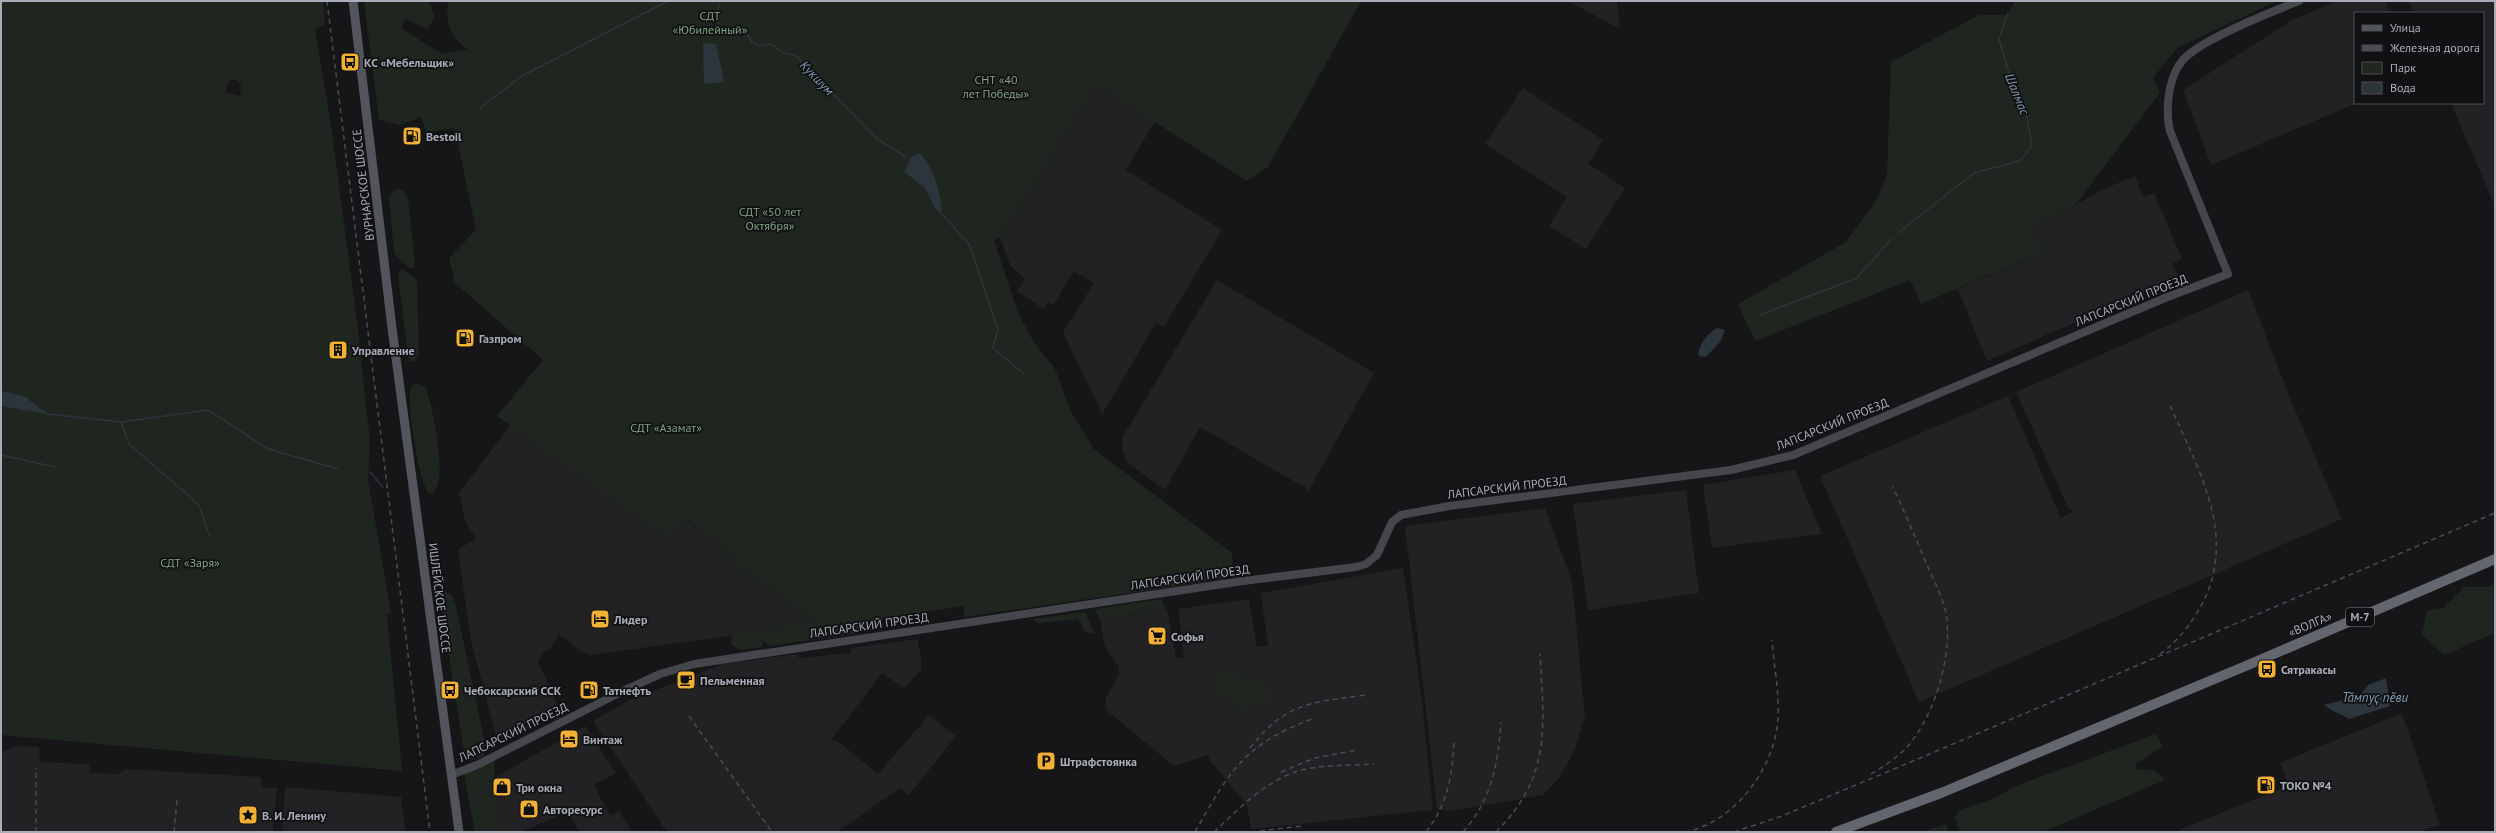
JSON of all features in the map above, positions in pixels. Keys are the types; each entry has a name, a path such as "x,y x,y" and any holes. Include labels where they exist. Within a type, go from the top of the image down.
{"highway":[{"name":"«ВОЛГА»","path":"1836,832 1900,810 2224,675 2495,559"}],"main road":[{"name":"ВУРНАРСКОЕ ШОССЕ","path":"353,1 397,367"},
{"name":"ИШЛЕЙСКОЕ ШОССЕ","path":"397,367 459,832"}],"street":[{"name":"ЛАПСАРСКИЙ ПРОЕЗД","path":"451,775 477,765 660,674 694,664 1243,580 1356,567 1366,564 1377,555 1392,522 1401,515 1448,506 1731,470 1794,455 2165,298 2228,274 2170,131 2166,115 2167,104 2177,69 2188,54 2205,43 2299,1"}],"shaded area":[{"path":"1568,1 1617,1 1620,29"},
{"path":"2338,1 2386,1 2390,12 2354,12 2355,104 2211,165 2183,90 2294,19"},
{"path":"2409,1 2495,1 2495,207 2451,104 2484,104 2484,12 2414,12"},
{"path":"1097,85 1155,121 1126,170 1222,230 1164,327 1156,323 1102,414 1063,332 1094,283 1074,271 1053,305 1048,302 1044,309 1017,291 1025,279 1010,265 1000,237"},
{"path":"1523,88 1603,140 1589,164 1625,188 1586,249 1549,226 1567,197 1485,144"},
{"path":"2135,176 2143,197 2154,193 2182,259 2172,264 2179,277 1987,361 1958,289 2042,253 2031,224 2065,211 2099,191"},
{"path":"1217,280 1374,373 1309,490 1200,427 1165,490 1128,463 1123,452 1122,438"},
{"path":"2248,290 2290,398 2342,519 1919,702 1820,476 2008,396 2061,518 2073,512 2072,509 2069,510 2016,392"},
{"path":"511,425 670,538 683,518 714,540 745,572 815,622 765,631 590,655 582,652 559,635 549,650 544,651 538,661 561,713 497,741 470,636 458,549 476,539 465,521 459,493"},
{"path":"1795,470 1822,534 1712,548 1703,485"},
{"path":"1686,490 1699,593 1588,610 1573,504"},
{"path":"1545,508 1572,582 1585,716 1574,751 1560,777 1543,795 1447,811 1437,809 1405,526"},
{"path":"1403,568 1422,700 1433,810 1251,829 1247,805 1210,761 1208,755 1174,766 1106,710 1105,700 1119,673 1119,667 1105,647 1100,620 1167,609 1176,658 1184,657 1178,609 1249,599 1257,647 1268,646 1261,593"},
{"path":"918,639 922,669 904,688 882,673 831,740 836,740 878,774 929,715 956,736 909,795 900,788 837,832 667,832 593,721 632,699 723,664 798,654 799,658 851,653 850,648"},
{"path":"2402,713 2440,825 2420,832 2174,832 2289,785 2280,763"},
{"path":"585,726 616,773 595,784 598,793 610,816 619,811 632,832 579,832 568,812 521,832 501,832 494,778"},
{"path":"15,746 39,747 40,762 89,764 90,773 119,774 126,769 261,777 261,787 277,788 273,832 1,832 1,754 3,751"},
{"path":"285,787 401,797 406,832 282,832"}],"green space":[{"name":"СДТ «Заря»","path":"1,1 323,1 325,24 315,29 330,118 357,321 370,441 368,480 391,613 387,614 402,771 1,735","holes":["235,79 241,84 240,96 226,92 228,82"]},
{"path":"364,1 429,1 435,17 427,29 406,19 401,28 442,54 468,49 457,39 450,28 448,22 448,1 1361,1 1268,167 1247,181 1097,85 1000,237 994,240 1018,313 1033,341 1055,369 1071,412 1094,449 1232,553 1233,573 1224,579 964,617 964,606 859,622 863,629 860,633 769,646 764,641 762,647 740,650 731,644 732,635 765,631 814,621 745,572 714,540 684,518 670,539 497,416 543,360 455,283 449,258 476,230 455,130 453,128 427,133 421,117 400,125 379,120","holes":["910,158 942,213 935,208 925,188 904,172"]},
{"path":"2015,1 2277,1 2177,48 2153,78 2160,93 2077,203 2065,211 2032,224 2042,253 1921,304 1910,280 1755,341 1738,304 1846,242 1878,198 1887,174 1891,62 1979,15 2007,15"},
{"path":"399,189 404,191 408,198 415,264 413,268 409,268 394,254 389,197 393,191"},
{"path":"402,269 415,278 417,284 419,354 415,361 411,361 408,357 398,274"},
{"path":"416,383 425,386 432,409 438,444 439,477 436,488 430,494 422,477 415,446 410,391"},
{"path":"2495,584 2495,633 2444,655 2422,635 2427,610 2443,608 2464,587 2487,587"},
{"path":"444,591 451,594 455,602 486,748 483,757 472,760 464,753 440,596"},
{"path":"1162,599 1165,609 1100,620 1095,609"},
{"path":"1085,612 1094,633 1086,633 1078,619 1038,623 1033,619"},
{"path":"1239,668 1241,680 1265,676 1272,701 1236,711 1231,697 1220,700 1211,692 1215,671"},
{"path":"2156,734 2163,746 2136,764 2137,770 2154,770 2165,780 2043,832 1960,832 1955,816 1961,810 1992,799 2016,786"},
{"path":"495,760 494,778 501,832 475,832 464,774"},
{"path":"1946,824 1948,832 1924,832"}],"water":[{"path":"703,43 716,44 724,82 704,84"},
{"path":"919,153 929,165 933,173 940,198 942,214 935,208 925,188 904,172 910,158"},
{"path":"1717,328 1725,330 1720,342 1706,357 1699,356 1701,344 1710,333"},
{"path":"1,391 24,396 48,414 1,406"},
{"name":"Тӑмпуҫ пӗви","path":"2386,678 2390,706 2349,719 2324,705 2347,699 2353,704 2368,685"}],"waterway":[{"path":"480,108 522,76 668,1"},
{"name":"Кукшум","path":"719,1 717,20 722,28 743,29 752,42 759,46 771,44 784,53 795,55 877,139 906,157"},
{"name":"Шалмас","path":"1898,233 1974,173 2020,161 2032,146 2026,111 2008,70 1999,39 2008,13"},
{"path":"942,214 969,244 998,329 993,348 1024,374"},
{"name":"Шалмас","path":"1760,315 1857,278 1891,239"},
{"path":"48,414 121,422 208,410 268,449 338,469"},
{"path":"121,422 129,444 199,505 210,537"},
{"path":"1,455 55,467"},
{"path":"370,472 383,487"}],"railway":[{"path":"327,1 430,832"},
{"path":"2160,654 2183,632 2201,606 2212,580 2216,554 2215,529 2210,504 2192,454 2170,405"},
{"path":"1871,774 1899,755 1917,734 1926,719 1940,683 1947,646 1946,613 1938,588 1893,487"},
{"path":"1734,832 1782,816 2495,513"},
{"path":"1685,832 1702,827 1733,807 1746,794 1757,779 1766,762 1773,745 1778,717 1778,695 1772,640"},
{"path":"1496,832 1514,811 1527,791 1536,770 1543,727 1540,654"},
{"path":"1250,748 1276,721 1302,707 1315,703 1366,695"},
{"path":"689,716 772,832"},
{"path":"1195,832 1229,776 1241,762 1254,750 1270,739 1312,719"},
{"path":"1463,832 1481,807 1492,780 1498,752 1501,722"},
{"path":"1426,832 1440,810 1448,788 1451,776 1454,739"},
{"path":"1281,772 1315,758 1357,750"},
{"path":"1214,832 1262,790 1283,777 1304,769 1374,764"},
{"path":"36,768 36,832"},
{"path":"174,832 177,799"},
{"path":"1251,832 1302,826"}],"place":[{"name":"КС «Мебельщик»","path":"350,62"},
{"name":"Bestoil","path":"412,136"},
{"name":"Газпром","path":"465,338"},
{"name":"Управление","path":"338,350"},
{"name":"Лидер","path":"600,619"},
{"name":"Софья","path":"1157,636"},
{"name":"Сятракасы","path":"2267,669"},
{"name":"Пельменная","path":"686,680"},
{"name":"Чебоксарский ССК","path":"450,690"},
{"name":"Татнефть","path":"589,690"},
{"name":"Винтаж","path":"569,739"},
{"name":"Штрафстоянка","path":"1046,761"},
{"name":"ТОКО №4","path":"2266,785"},
{"name":"Три окна","path":"502,787"},
{"name":"Авторесурс","path":"529,809"},
{"name":"В. И. Ленину","path":"248,815"}],"park label":[{"name":"СДТ «Юбилейный»","path":"710,22"},
{"name":"СНТ «40 лет Победы»","path":"996,86"},
{"name":"СДТ «50 лет Октября»","path":"770,218"},
{"name":"СДТ «Азамат»","path":"666,427"}]}
